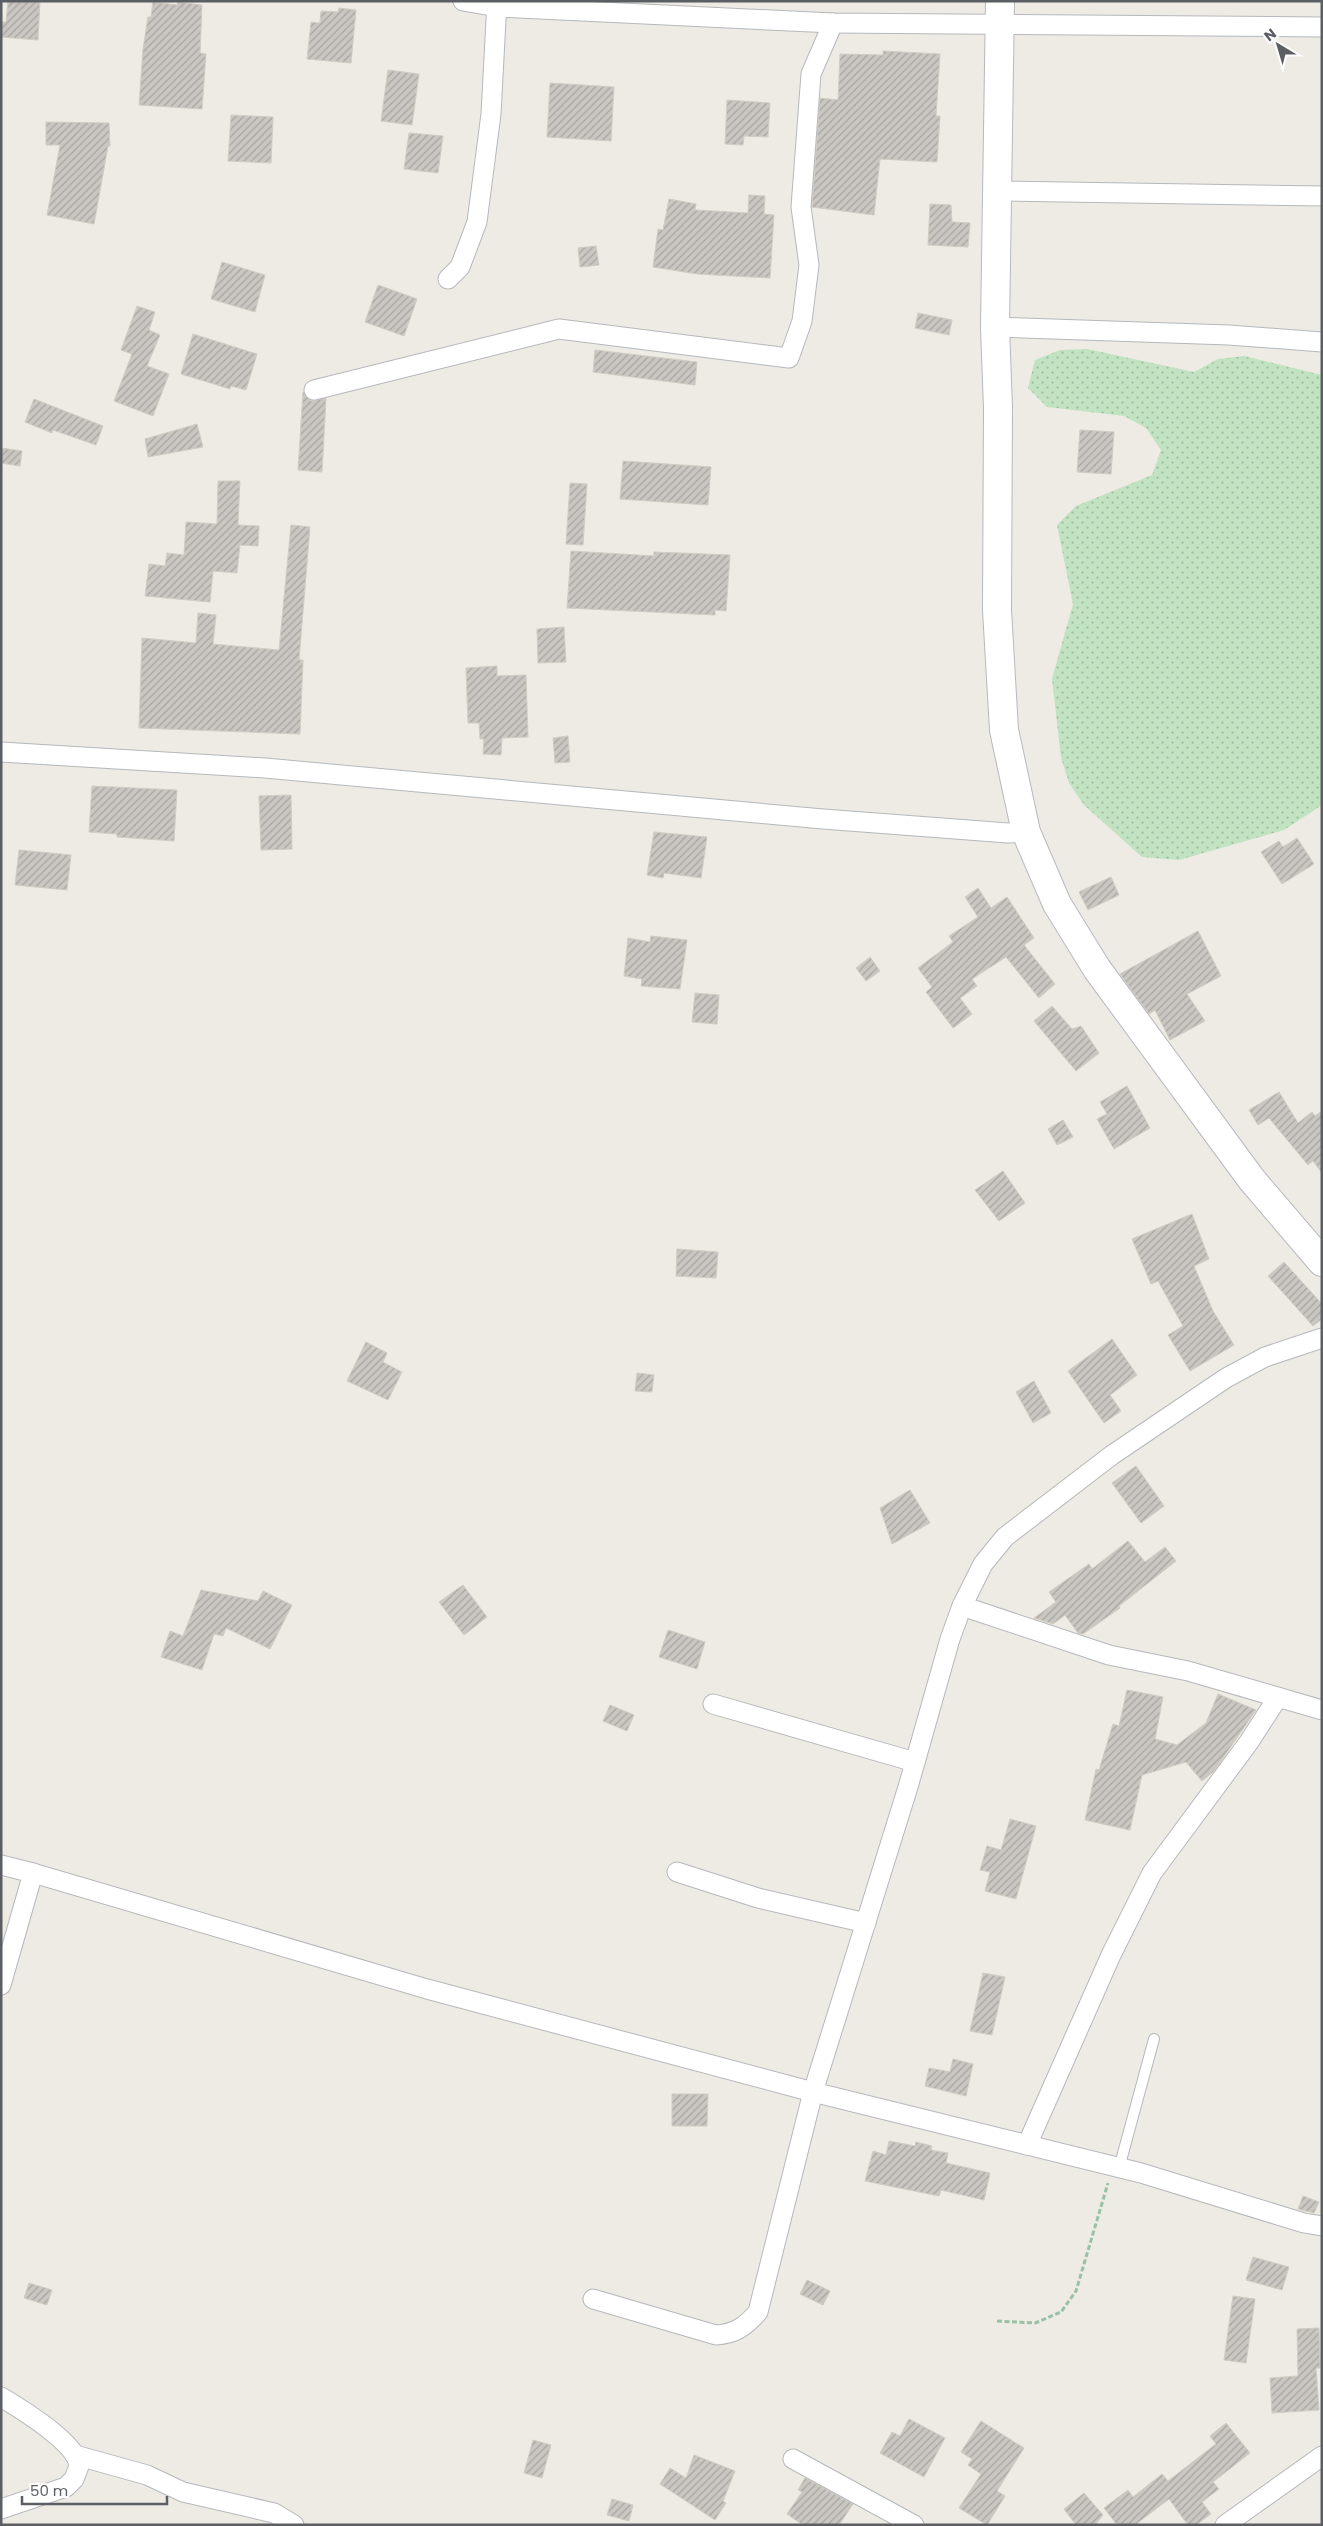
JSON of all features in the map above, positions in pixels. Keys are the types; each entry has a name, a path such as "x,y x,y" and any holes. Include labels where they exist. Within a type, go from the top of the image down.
{"main road":[{"path":"999,12 995,327 998,408 998,610 1004,730 1026,832 1057,904 1097,969 1252,1180 1322,1262"}],"street":[{"path":"463,1 833,23 999,12 1322,27"},
{"path":"448,279 460,267 477,222 491,114 497,4"},
{"path":"314,390 559,330 789,358 802,321 809,265 801,207 811,74 833,23"},
{"path":"996,191 1322,196"},
{"path":"995,327 1229,336 1322,342"},
{"path":"1,752 266,768 823,819 1008,833 1026,832"},
{"path":"593,2299 716,2335 730,2334 746,2325 758,2312 813,2092 915,1762 950,1639 962,1606 983,1564 1005,1537 1112,1455 1245,1366 1265,1357 1322,1338"},
{"path":"962,1606 1109,1656 1188,1670 1322,1710"},
{"path":"1027,2145 1111,1955 1152,1873 1249,1742 1278,1697"},
{"path":"714,1704 915,1762"},
{"path":"1,1865 427,1989 813,2092 1116,2167 1322,2226"},
{"path":"677,1872 758,1898 866,1923"},
{"path":"1,1985 33,1873"},
{"path":"1,2397 29,2414 75,2455 163,2480 183,2492 274,2513 294,2525"},
{"path":"1,2509 66,2487 74,2479 79,2466 75,2455"},
{"path":"1225,2525 1322,2456"},
{"path":"793,2458 914,2525"}],"lane":[{"path":"1116,2167 1154,2039"}],"path":[{"path":"997,2321 1036,2323 1060,2312 1066,2305 1076,2291 1116,2167"}],"green space":[{"path":"1087,349 1194,372 1218,359 1244,356 1322,375 1322,805 1284,830 1179,860 1142,857 1084,805 1069,783 1061,758 1052,679 1073,604 1057,525 1076,506 1152,475 1161,450 1146,428 1124,416 1047,407 1028,388 1035,360 1060,350"}],"building":[{"path":"8,1 40,1 38,40 1,37 1,22 6,22"},
{"path":"153,2 177,5 178,2 202,5 200,53 206,54 202,109 139,105 143,49 148,17 151,17"},
{"path":"339,8 356,10 351,63 307,59 311,22 320,23 321,11 338,12"},
{"path":"883,51 940,54 936,116 940,116 937,162 880,159 874,215 812,207 820,98 838,100 840,54 883,55"},
{"path":"388,70 419,74 412,125 381,121"},
{"path":"550,83 614,87 611,141 547,137"},
{"path":"727,100 770,103 768,137 744,136 743,145 725,144"},
{"path":"231,115 273,117 271,163 228,161"},
{"path":"46,122 109,123 110,146 108,146 94,224 47,215 60,145 46,145"},
{"path":"409,133 443,136 438,173 404,169"},
{"path":"749,195 765,196 764,214 774,215 770,278 697,274 653,267 658,229 663,230 669,199 696,204 695,210 748,213"},
{"path":"930,204 951,205 952,222 970,223 968,247 928,245"},
{"path":"596,246 599,265 580,267 578,248"},
{"path":"222,262 265,275 255,312 211,299"},
{"path":"378,285 417,299 404,336 365,322"},
{"path":"137,306 155,312 149,330 160,335 147,366 169,374 153,416 114,401 132,354 121,350"},
{"path":"918,313 952,320 949,335 915,328"},
{"path":"193,334 257,354 246,390 231,386 230,389 181,374"},
{"path":"595,350 697,362 695,385 593,372"},
{"path":"303,392 311,401 326,398 322,472 298,470"},
{"path":"34,399 103,426 96,445 53,430 52,433 25,422"},
{"path":"197,424 203,447 148,457 145,439"},
{"path":"1080,430 1114,432 1111,474 1077,472"},
{"path":"1,448 22,451 20,466 1,463"},
{"path":"623,461 711,467 708,505 620,499"},
{"path":"218,481 240,481 238,525 259,526 258,546 240,545 237,573 213,571 210,602 145,596 149,564 165,566 167,553 184,555 186,522 217,524"},
{"path":"570,483 587,484 583,545 566,544"},
{"path":"291,525 310,527 299,660 303,660 300,734 139,728 142,638 196,643 198,613 216,615 213,644 279,650"},
{"path":"571,551 654,556 654,552 730,555 726,611 715,610 715,615 567,608"},
{"path":"564,627 566,662 538,663 537,629"},
{"path":"497,666 497,676 526,675 528,737 502,738 501,755 483,754 484,739 480,739 479,723 468,723 466,668"},
{"path":"568,736 570,762 555,763 553,738"},
{"path":"92,786 177,790 174,841 117,837 117,834 89,832"},
{"path":"291,795 292,849 261,850 259,796"},
{"path":"654,832 707,837 701,878 664,873 663,878 647,875"},
{"path":"1297,838 1314,864 1282,884 1261,852 1279,841 1283,847"},
{"path":"19,850 71,855 67,890 15,885"},
{"path":"1111,877 1119,895 1088,910 1079,892"},
{"path":"978,888 991,908 1007,897 1034,938 1024,945 1055,984 1039,998 1006,957 972,979 977,986 960,998 972,1014 953,1028 926,992 932,987 918,968 953,942 949,936 978,917 965,897"},
{"path":"1198,931 1221,976 1187,994 1205,1021 1170,1040 1155,1010 1149,1014 1120,974"},
{"path":"651,936 687,940 680,989 641,986 642,979 624,976 628,938 650,942"},
{"path":"870,957 880,971 866,981 856,968"},
{"path":"695,993 719,995 717,1024 692,1022"},
{"path":"1052,1006 1072,1029 1081,1026 1099,1053 1076,1071 1034,1021"},
{"path":"1127,1086 1150,1128 1114,1149 1097,1119 1107,1114 1100,1102"},
{"path":"1279,1092 1298,1123 1312,1112 1315,1116 1322,1111 1322,1173 1313,1161 1308,1165 1269,1118 1258,1125 1249,1110"},
{"path":"1063,1120 1073,1137 1057,1145 1048,1129"},
{"path":"1003,1171 1025,1203 999,1221 975,1190"},
{"path":"1192,1214 1209,1259 1194,1266 1213,1311 1234,1345 1190,1371 1168,1335 1183,1326 1158,1281 1151,1284 1132,1239"},
{"path":"677,1249 718,1252 716,1278 676,1276"},
{"path":"1284,1262 1322,1304 1322,1319 1313,1326 1268,1276"},
{"path":"1112,1339 1137,1375 1110,1395 1121,1411 1104,1423 1068,1371"},
{"path":"366,1342 387,1353 383,1362 402,1372 388,1400 347,1381"},
{"path":"637,1373 654,1375 652,1392 635,1391"},
{"path":"1034,1381 1051,1413 1033,1423 1016,1392"},
{"path":"1136,1466 1164,1506 1141,1523 1112,1483"},
{"path":"910,1490 930,1523 892,1544 880,1508"},
{"path":"1128,1541 1145,1562 1165,1547 1176,1561 1119,1606 1120,1608 1083,1634 1078,1633 1065,1615 1053,1624 1034,1618 1056,1602 1049,1592 1089,1564 1092,1569"},
{"path":"463,1585 487,1617 464,1635 439,1602"},
{"path":"201,1590 258,1601 263,1591 292,1605 270,1649 226,1628 223,1636 214,1634 202,1670 161,1657 170,1631 183,1636"},
{"path":"668,1630 705,1642 697,1669 659,1657"},
{"path":"1127,1690 1163,1697 1155,1739 1177,1745 1206,1723 1218,1694 1256,1710 1214,1771 1202,1781 1186,1762 1142,1775 1130,1830 1085,1820 1096,1769 1099,1770 1113,1724 1119,1726"},
{"path":"610,1705 634,1715 627,1731 603,1721"},
{"path":"1010,1819 1036,1826 1016,1899 985,1891 990,1872 980,1870 987,1846 1001,1850"},
{"path":"983,1973 1005,1977 992,2035 970,2031"},
{"path":"953,2059 973,2064 966,2096 925,2086 929,2068 950,2072"},
{"path":"672,2094 708,2094 707,2126 672,2126"},
{"path":"889,2141 915,2146 916,2142 932,2146 931,2150 948,2153 946,2163 990,2173 984,2200 941,2190 939,2196 865,2181 873,2151 886,2155"},
{"path":"1303,2196 1319,2202 1314,2213 1298,2209"},
{"path":"1253,2257 1289,2267 1282,2290 1246,2280"},
{"path":"807,2280 830,2291 823,2305 800,2294"},
{"path":"29,2283 52,2290 47,2305 24,2298"},
{"path":"1233,2296 1255,2299 1246,2363 1224,2360"},
{"path":"1319,2328 1320,2368 1316,2368 1319,2410 1272,2413 1270,2378 1298,2376 1297,2329"},
{"path":"909,2419 945,2438 924,2477 880,2453 892,2432 900,2436"},
{"path":"981,2421 1024,2448 997,2491 1005,2496 987,2525 959,2508 981,2474 968,2465 972,2459 961,2452"},
{"path":"1226,2423 1250,2453 1213,2482 1219,2489 1202,2502 1211,2514 1196,2525 1188,2525 1169,2499 1135,2525 1117,2525 1104,2508 1128,2490 1133,2497 1162,2474 1168,2481 1216,2444 1210,2436"},
{"path":"533,2440 551,2445 542,2478 524,2473"},
{"path":"694,2455 735,2471 723,2501 726,2503 715,2520 660,2484 670,2468 686,2478"},
{"path":"805,2478 853,2504 839,2525 803,2525 787,2514 802,2492 798,2490"},
{"path":"1084,2493 1103,2515 1095,2525 1076,2525 1064,2509"},
{"path":"612,2499 633,2505 629,2521 607,2515"}]}
